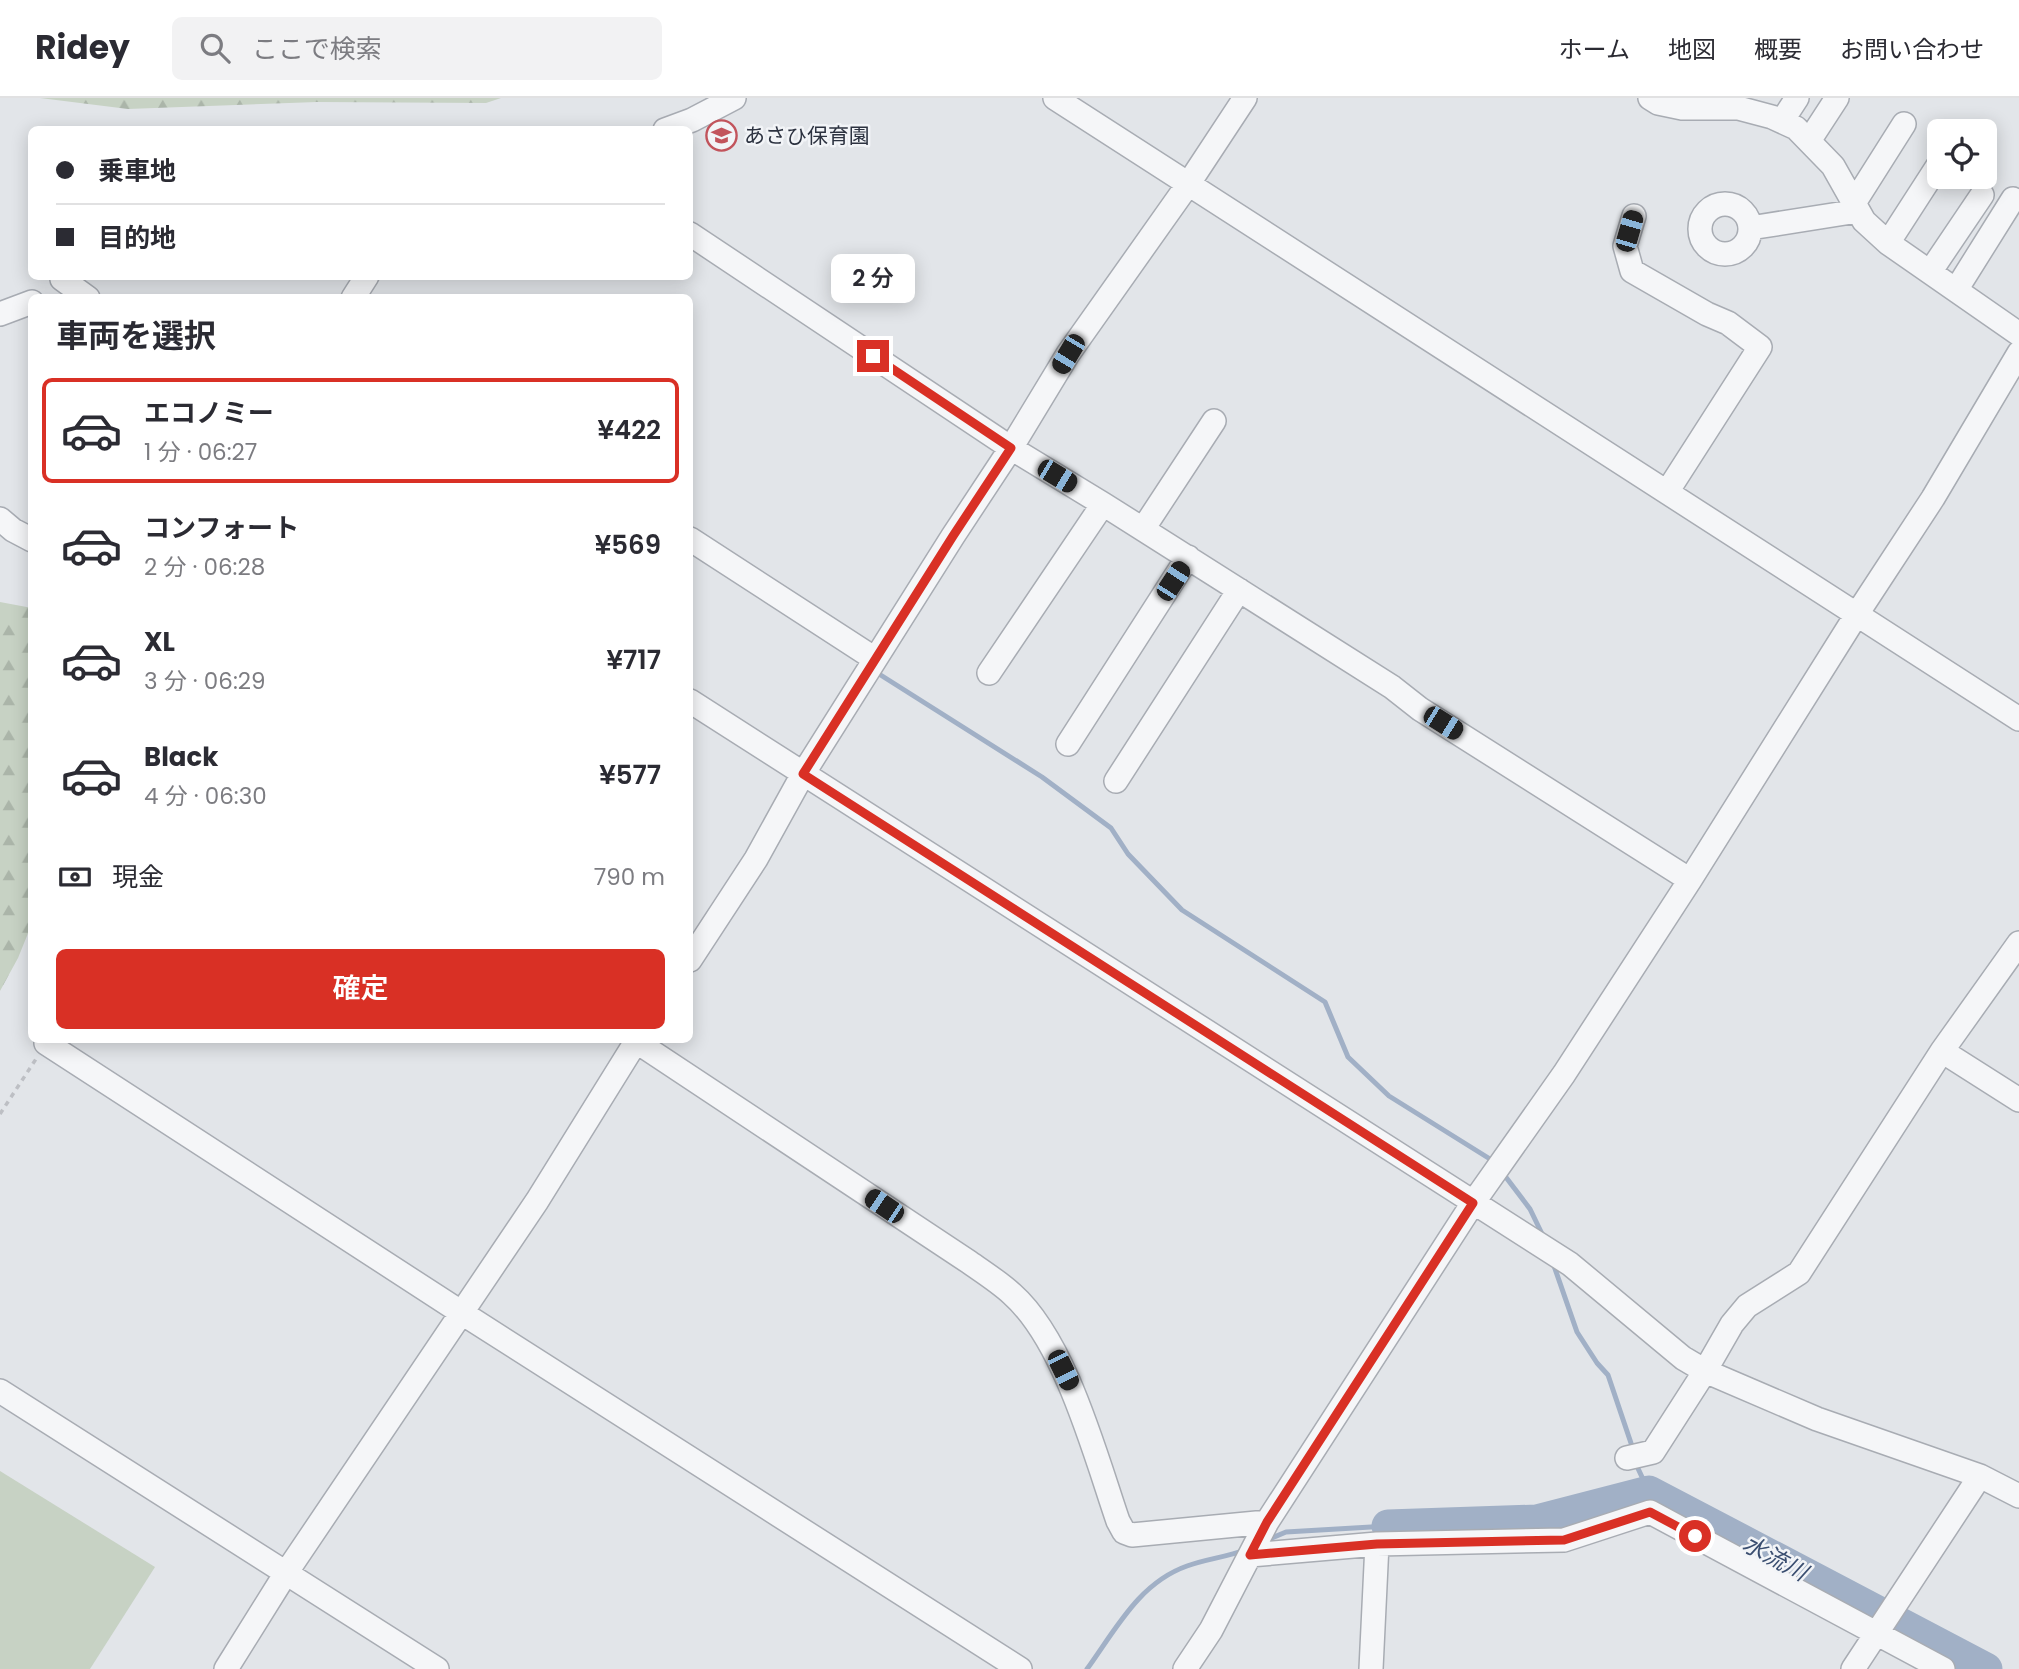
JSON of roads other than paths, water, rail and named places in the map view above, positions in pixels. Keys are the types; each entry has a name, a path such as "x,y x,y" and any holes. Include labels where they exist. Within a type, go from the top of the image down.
{"street":[{"path":"676,126 734,98"},
{"path":"1055,98 2019,719"},
{"path":"693,955 756,859 803,774 1068,354 1189,183 1245,98"},
{"path":"1650,98 1658,103 1682,108 1733,103 1738,108 1796,128 1833,166 1864,221 1888,243 2019,334"},
{"path":"1782,121 1797,98"},
{"path":"1809,141 1837,98"},
{"path":"1750,228 1856,207 1904,124"},
{"path":"1888,243 1927,183"},
{"path":"1930,272 1982,195"},
{"path":"1956,290 2014,199"},
{"path":"1634,215 1625,246 1632,271 1697,309 1728,323 1760,347 1667,492"},
{"path":"693,236 1011,448 1188,557 1392,687 1420,709 1690,880"},
{"path":"44,294 61,280"},
{"path":"66,280 83,294"},
{"path":"0,314 28,304"},
{"path":"1185,1669 1211,1630 1267,1522 1473,1203 1571,1063 1690,880 1933,498 2019,353"},
{"path":"1143,529 1214,421"},
{"path":"989,673 1103,504"},
{"path":"0,519 28,538"},
{"path":"693,541 875,659"},
{"path":"1068,744 1188,557"},
{"path":"1116,781 1239,590"},
{"path":"693,703 1570,1264 1682,1358 1817,1419 1980,1476 2019,1496"},
{"path":"1627,1458 1653,1452 1706,1371 1732,1324 1747,1306 1799,1273 1942,1051 2019,943"},
{"path":"46,1043 462,1313 1020,1669"},
{"path":"226,1669 286,1573 584,1127 634,1043"},
{"path":"640,1043 969,1262 1013,1295 1049,1345 1073,1391 1124,1532 1132,1535 1267,1522"},
{"path":"1942,1051 2019,1100"},
{"path":"0,1391 437,1669"},
{"path":"1853,1669 1980,1476"},
{"path":"1250,1555 1377,1544 1564,1540 1650,1512 1943,1669"},
{"path":"1371,1669 1377,1544"}],"waterway":[{"path":"879,674 1042,777 1111,828 1128,854 1182,910 1325,1002 1348,1057 1389,1096 1490,1159"},
{"path":"1505,1176 1530,1209 1544,1238"},
{"path":"1553,1263 1577,1332 1608,1375 1634,1452"},
{"path":"1635,1462 1649,1492"},
{"name":"水流川","path":"1388,1526 1537,1521 1649,1492 1986,1669"},
{"path":"1267,1540 1286,1532 1388,1526"},
{"path":"1087,1669 1130,1609 1155,1584 1187,1566 1245,1550"}],"place":[{"name":"あさひ保育園","path":"721,136"}]}
